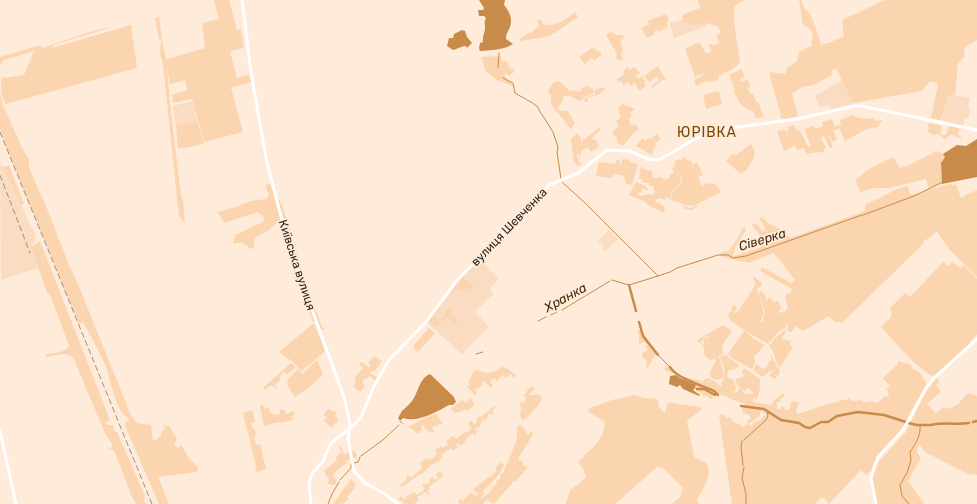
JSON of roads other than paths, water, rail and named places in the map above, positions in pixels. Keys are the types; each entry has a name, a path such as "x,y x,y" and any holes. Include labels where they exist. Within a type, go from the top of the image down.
{"street":[{"name":"Київська вулиця","path":"242,0 254,90 267,163 282,220 298,271 343,394 350,429 348,439 355,473 365,483 398,504"},
{"name":"вулиця Шевченка","path":"311,504 309,483 312,474 323,461 331,443 350,429 361,417 374,386 389,360 426,322 458,279 535,203 549,185 578,173 604,151 610,149 624,150 636,153 650,160 658,160 693,140 718,130 797,119 855,106 862,106 977,130"},
{"path":"876,504 871,478 872,471 878,457 903,430 925,390 933,379 977,339"},
{"path":"0,431 16,504"}],"waterway":[{"name":"Сіверка","path":"498,68 499,53"},
{"name":"Сіверка","path":"503,78 513,83 515,93 538,107 553,132 558,147 557,152 561,179"},
{"name":"Сіверка","path":"562,182 658,276 677,268 718,255 728,255 733,258 746,256 862,215"},
{"name":"Сіверка","path":"863,215 914,196 943,182"},
{"name":"Хранка","path":"612,280 629,285 658,276"},
{"name":"Хранка","path":"562,310 610,281"},
{"path":"629,285 636,311"},
{"name":"Хранка","path":"551,315 557,312"},
{"name":"Хранка","path":"538,321 546,317"},
{"path":"639,322 643,336 658,355"},
{"name":"Хранка","path":"476,354 483,352"},
{"path":"658,355 670,367"},
{"path":"670,367 678,375 714,391 718,395"},
{"path":"697,389 704,389 715,395"},
{"path":"741,406 764,409 781,420 799,423 810,428 821,422 828,422 837,416 858,412 884,415 906,422"},
{"path":"744,440 766,420 768,416 767,410"},
{"path":"973,422 977,421"},
{"path":"908,423 929,425"},
{"path":"931,425 969,423"},
{"name":"Хранка","path":"361,456 384,439 399,425"},
{"path":"909,504 902,496 900,485 907,473 911,460 910,452 919,436 920,425"},
{"path":"742,441 741,447 743,465"},
{"name":"Хранка","path":"354,463 358,462 360,457"},
{"path":"744,467 742,478 746,494 746,504"},
{"name":"Хранка","path":"340,480 350,469"},
{"name":"Хранка","path":"328,504 339,482"}],"railway":[{"path":"0,132 152,504"},
{"path":"0,175 30,253"}],"district":[{"name":"ЮРІВКА","path":"707,132"}]}
